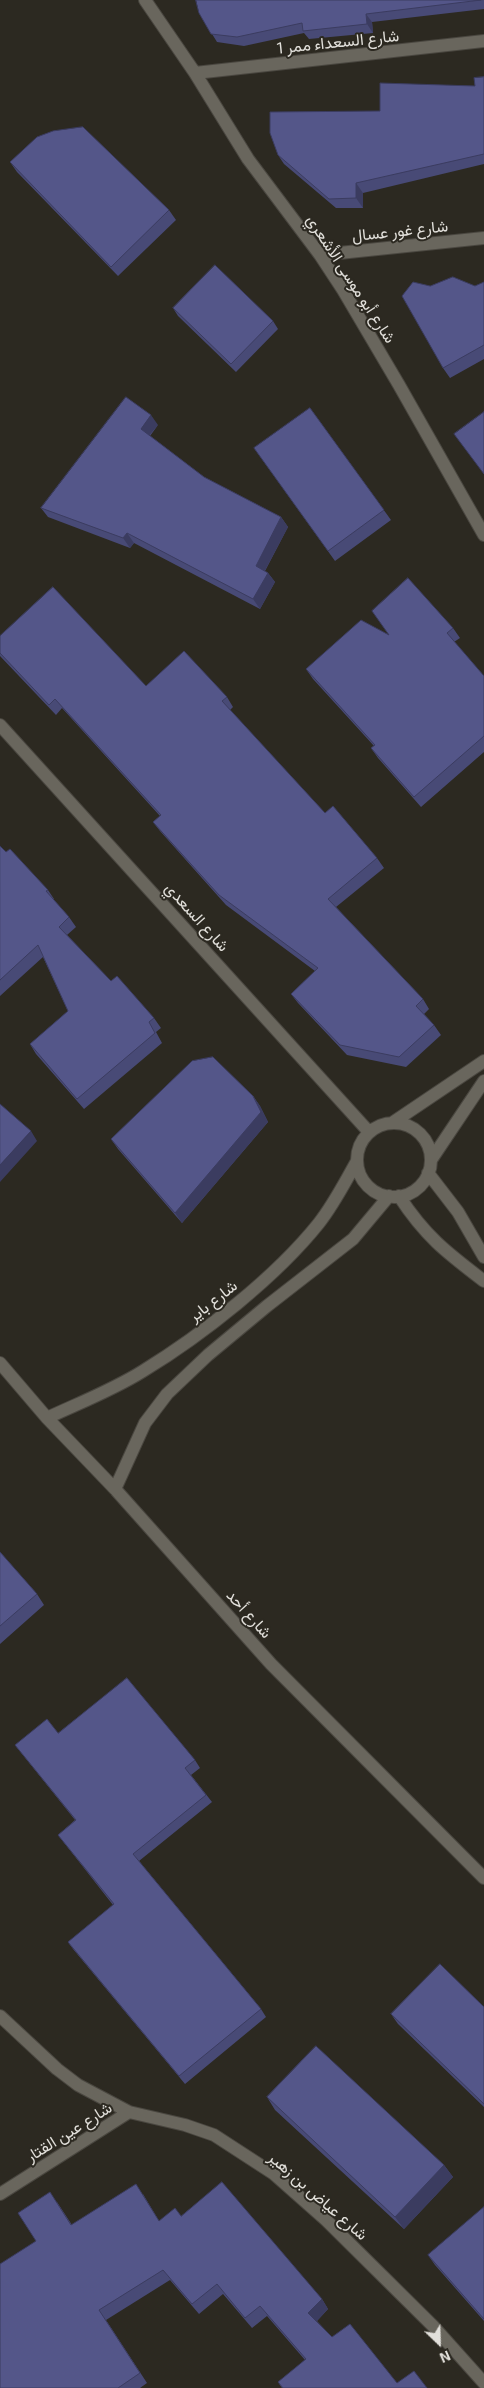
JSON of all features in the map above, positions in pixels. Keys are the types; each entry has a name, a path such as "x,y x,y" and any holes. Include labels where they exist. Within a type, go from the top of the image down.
{"street":[{"name":"شارع أبو موسى الأشعري","path":"145,0 195,73 248,159 320,255 400,385 484,535"},
{"name":"شارع السعداء ممر 1","path":"195,73 484,41"},
{"name":"شارع غور عسال","path":"320,255 484,238"},
{"name":"شارع السعدي","path":"0,725 369,1132"},
{"path":"484,1061 392,1123 376,1127 369,1132 362,1141 357,1161 364,1181 379,1193 394,1196 412,1192 421,1184 428,1173 431,1160 484,1081"},
{"path":"392,1123 407,1125 420,1133 428,1145 431,1160"},
{"name":"شارع باير","path":"47,1418 143,1371 192,1338 250,1292 304,1241 320,1222 357,1161"},
{"path":"428,1173 458,1212 484,1257"},
{"path":"394,1196 432,1240 484,1280"},
{"path":"115,1489 145,1423 167,1394 208,1355 353,1239 394,1196"},
{"name":"شارع أحد","path":"0,1362 47,1418 115,1489 272,1664 484,1878"},
{"name":"شارع عياض بن زهير","path":"0,2016 57,2069 78,2085 129,2112 185,2125 214,2135 274,2174 326,2220 433,2326 484,2383"},
{"name":"شارع عين القتار","path":"0,2194 129,2112"}],"building":[{"path":"196,0 481,0 366,14 367,24 303,31 302,23 237,37 211,34 199,13"},
{"path":"484,77 484,154 356,183 356,198 329,199 278,155 270,133 270,112 380,111 380,83 475,86 474,78"},
{"path":"83,127 169,210 111,267 10,162 37,137 53,131"},
{"path":"215,265 273,321 231,364 173,308"},
{"path":"453,277 475,286 484,282 484,345 443,368 402,296 413,282 430,286"},
{"path":"126,397 151,415 141,429 204,477 281,517 256,566 268,573 253,599 127,533 123,538 41,508"},
{"path":"310,408 384,510 328,551 254,448"},
{"path":"484,412 484,474 454,434"},
{"path":"408,578 453,628 447,633 484,676 484,736 414,797 371,748 375,745 306,669 361,620 389,635 372,611"},
{"path":"53,587 146,686 184,651 227,697 222,701 325,813 333,806 377,858 328,899 423,999 416,1006 434,1025 399,1057 340,1045 291,994 318,968 219,895 153,822 161,815 55,699 49,705 0,653 0,636"},
{"path":"0,846 6,852 10,849 48,890 46,891 69,917 59,927 111,981 117,976 154,1018 149,1022 155,1033 77,1099 30,1044 68,1011 38,945 0,980"},
{"path":"213,1057 253,1096 261,1112 175,1213 111,1139 192,1061"},
{"path":"0,1104 31,1131 0,1165"},
{"path":"0,1552 37,1594 0,1626"},
{"path":"127,1678 195,1760 185,1768 206,1795 133,1854 261,2009 179,2076 68,1942 114,1904 58,1835 76,1820 15,1745 47,1719 58,1733"},
{"path":"440,1964 484,2007 484,2104 391,2014"},
{"path":"316,2046 444,2165 395,2217 267,2097"},
{"path":"222,2182 322,2299 308,2313 332,2337 350,2324 397,2383 414,2371 427,2388 283,2388 278,2382 306,2359 260,2306 245,2318 217,2284 192,2304 163,2270 99,2310 140,2373 118,2388 0,2388 0,2264 36,2241 18,2213 50,2192 71,2225 136,2184 159,2221 175,2208 181,2216"},
{"path":"484,2207 484,2319 428,2255"}]}
